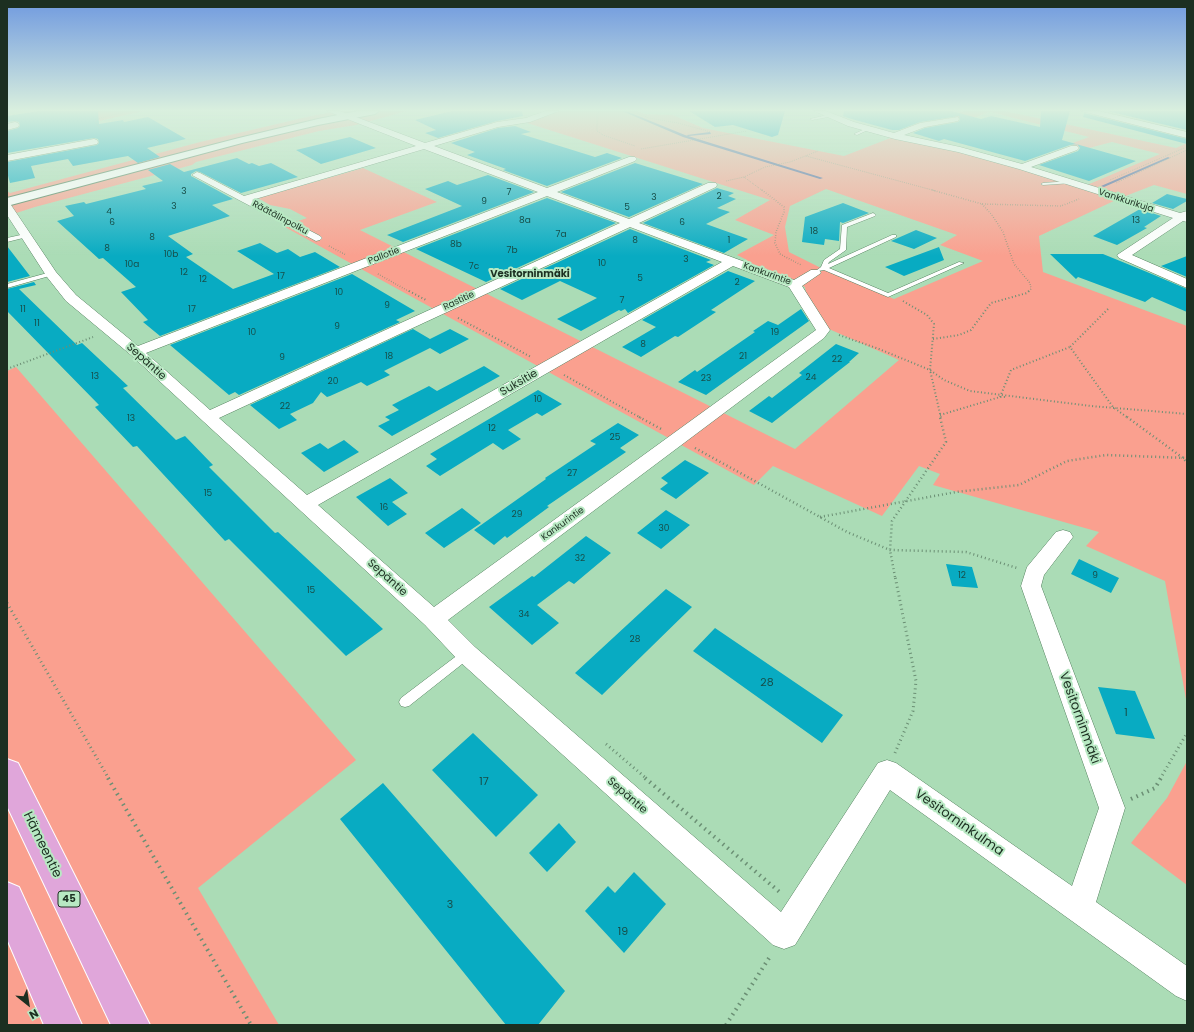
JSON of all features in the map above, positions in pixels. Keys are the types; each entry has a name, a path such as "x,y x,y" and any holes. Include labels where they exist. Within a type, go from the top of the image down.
{"main road":[{"path":"7,202 166,159"},
{"path":"7,207 181,159"},
{"name":"Hämeentie","path":"7,773 130,1025"},
{"path":"7,899 63,1025"}],"street":[{"path":"243,199 379,159"},
{"name":"Kankurintie","path":"433,620 819,335 823,330 795,285 459,159"},
{"name":"Pallotie","path":"136,352 632,159"},
{"name":"Vankkurikuja","path":"993,159 1185,217"},
{"path":"1022,167 1043,159"},
{"name":"Räätälinpolku","path":"197,175 316,238"},
{"name":"Rastitie","path":"207,417 712,185"},
{"name":"Sepäntie","path":"7,207 16,238 51,274 70,298 136,352 433,620 467,654 784,934"},
{"name":"Vankkurikuja","path":"1185,217 1124,255 1187,284"},
{"name":"Suksitie","path":"305,504 732,261"},
{"path":"795,285 820,270"},
{"path":"1034,573 1063,536"},
{"name":"Vesitorninmäki","path":"1034,573 1031,586 1112,808"},
{"path":"784,934 887,772"},
{"name":"Vesitorninkulma","path":"887,772 1187,985"},
{"path":"1080,908 1112,808"}],"lane":[{"path":"1043,184 1070,182"},
{"path":"820,270 826,261 843,250 844,226 873,214"},
{"path":"820,270 894,236"},
{"path":"820,270 888,295 961,263"},
{"path":"7,286 51,274"},
{"path":"405,702 467,654"}],"path":[{"path":"712,185 744,177 765,167 798,159"},
{"path":"818,159 982,204 1061,206 1160,159"},
{"path":"1093,190 1165,159"},
{"path":"744,177 784,207 784,212 776,232 775,243 780,254 820,270"},
{"path":"933,339 959,335 971,330 991,303 1027,293 1031,289 1030,283 1014,264 1003,232 992,215 982,204"},
{"path":"316,238 360,264 679,438 847,532 890,550 966,552 1034,573"},
{"path":"887,772 913,711 916,681 890,550 892,521 946,442 930,370 934,324 926,315 888,295"},
{"path":"940,415 1000,396 1011,370 1070,347 1108,309"},
{"path":"823,330 879,349 930,370 944,380 970,391 1000,396 1187,414"},
{"path":"7,369 111,331"},
{"path":"1070,347 1113,407 1183,458 1187,463"},
{"path":"820,517 977,489 1019,485 1067,461 1106,455 1187,458"},
{"path":"7,603 251,1025"},
{"path":"1112,808 1155,788 1187,734"},
{"path":"726,1025 784,934"}],"shaded area":[{"path":"136,159 207,159 196,162 192,165 35,207 7,216 7,191 10,193"},
{"path":"641,159 989,159 1116,200 1039,236 1043,272 1187,326 1187,705 1165,581 1086,546 1099,532 933,485 940,474 919,466 882,516 773,466 754,485 283,226 307,218 290,209 270,205 258,198 363,168 437,202 360,230 795,449 899,360 829,329 806,294 805,287 799,284 825,269 894,299 983,261 940,245 957,235 826,189 790,206 785,227 789,252 821,268 795,282 745,263 747,260 737,255 774,235 735,220 770,200"},
{"path":"1148,159 1187,159 1187,194 1154,185 1123,197 1087,185"},
{"path":"16,367 356,760 198,888 279,1025 7,1025 7,371"},
{"path":"1187,761 1187,885 1131,843 1167,798"}],"building":[{"path":"22,159 67,159 31,166 35,178 10,183 7,172 7,162"},
{"path":"68,159 111,159 73,166"},
{"path":"133,159 152,159 138,163"},
{"path":"233,159 239,159 249,164 252,163 259,166 271,163 298,177 241,193 200,172 196,171 191,174 191,176 233,199 212,205 230,216 168,236 193,254 186,257 233,289 274,274 237,251 260,243 277,253 288,249 300,257 315,252 340,267 160,336 143,322 148,320 121,292 136,287 103,258 99,259 57,221 74,216 65,206 84,202 86,204 146,189 142,186 163,181 148,170 170,164 184,172"},
{"path":"312,159 338,159 321,164"},
{"path":"479,159 619,159 547,186 503,170 506,169"},
{"path":"1018,159 1030,159 1025,161"},
{"path":"1055,159 1130,159 1136,161 1089,181 1039,165"},
{"path":"635,163 703,184 629,217 561,192"},
{"path":"488,175 534,192 403,242 387,235 462,206 425,189 448,181 457,185"},
{"path":"717,188 734,193 728,196 736,199 717,208 730,212 706,224 748,239 724,253 643,223"},
{"path":"1167,194 1187,199 1187,201 1173,209 1152,203"},
{"path":"547,198 616,223 486,282 416,249"},
{"path":"843,203 869,213 843,223 840,222 839,241 825,239 824,245 802,242 805,217"},
{"path":"1140,209 1161,216 1144,227 1147,228 1117,245 1093,236"},
{"path":"630,229 711,260 706,262 714,265 628,313 625,309 621,311 619,310 581,331 557,319 597,298 560,281 522,300 500,289"},
{"path":"916,230 937,238 914,249 891,241"},
{"path":"7,246 30,276 7,282"},
{"path":"939,247 944,260 904,276 885,267"},
{"path":"1050,254 1103,254 1147,272 1187,289 1187,312 1152,297 1145,302 1078,277 1076,279"},
{"path":"1187,256 1187,277 1161,266"},
{"path":"728,271 755,281 711,310 716,312 678,337 675,336 641,357 622,347 656,327 642,320"},
{"path":"352,274 415,311 396,320 400,322 239,395 235,392 229,395 170,345"},
{"path":"34,282 36,285 19,289 77,345 82,343 128,386 123,388 176,440 185,436 213,465 209,467 275,533 278,532 383,629 346,656 229,539 225,541 137,446 133,447 95,407 99,405 7,311 7,289"},
{"path":"801,309 809,321 706,395 678,382 695,370 697,372 755,332 753,331 768,321 778,325"},
{"path":"413,329 430,339 450,329 469,339 440,354 430,348 384,371 390,375 367,386 361,382 327,397 321,392 313,403 290,414 297,420 279,429 250,405"},
{"path":"836,344 859,353 850,362 772,423 749,411 769,396 772,398 802,375 799,373"},
{"path":"484,366 500,376 392,436 378,426 390,420 385,417 399,410 392,405 429,386 437,391"},
{"path":"538,390 562,404 542,416 537,413 508,430 521,439 503,450 493,443 440,476 426,466 437,459 430,454"},
{"path":"618,423 639,435 620,448 626,452 547,506 549,507 507,538 505,536 494,545 474,530 546,479 545,478 596,444 590,441"},
{"path":"344,440 359,452 324,472 301,453 320,443 328,449"},
{"path":"685,460 709,473 676,499 660,489 668,483 661,478"},
{"path":"390,478 408,493 392,502 407,514 388,526 356,497"},
{"path":"462,508 481,523 444,548 425,533"},
{"path":"666,510 690,525 661,549 637,533"},
{"path":"586,536 611,553 574,584 569,581 537,605 559,623 532,645 489,607 532,576 534,577"},
{"path":"1079,559 1119,578 1111,593 1071,574"},
{"path":"946,564 972,567 978,588 952,586"},
{"path":"666,589 692,607 602,695 575,673"},
{"path":"715,628 843,715 822,743 693,651"},
{"path":"1098,687 1135,691 1155,739 1116,734"},
{"path":"473,733 538,795 496,837 432,770"},
{"path":"383,783 565,991 538,1025 506,1025 340,819"},
{"path":"559,823 576,842 547,872 529,853"},
{"path":"634,872 666,904 624,953 585,911 608,886 615,893"}],"waterway":[{"path":"760,159 821,178"},
{"path":"1103,186 1166,159"}],"district":[{"name":"Vesitorninmäki","path":"530,274"}]}
